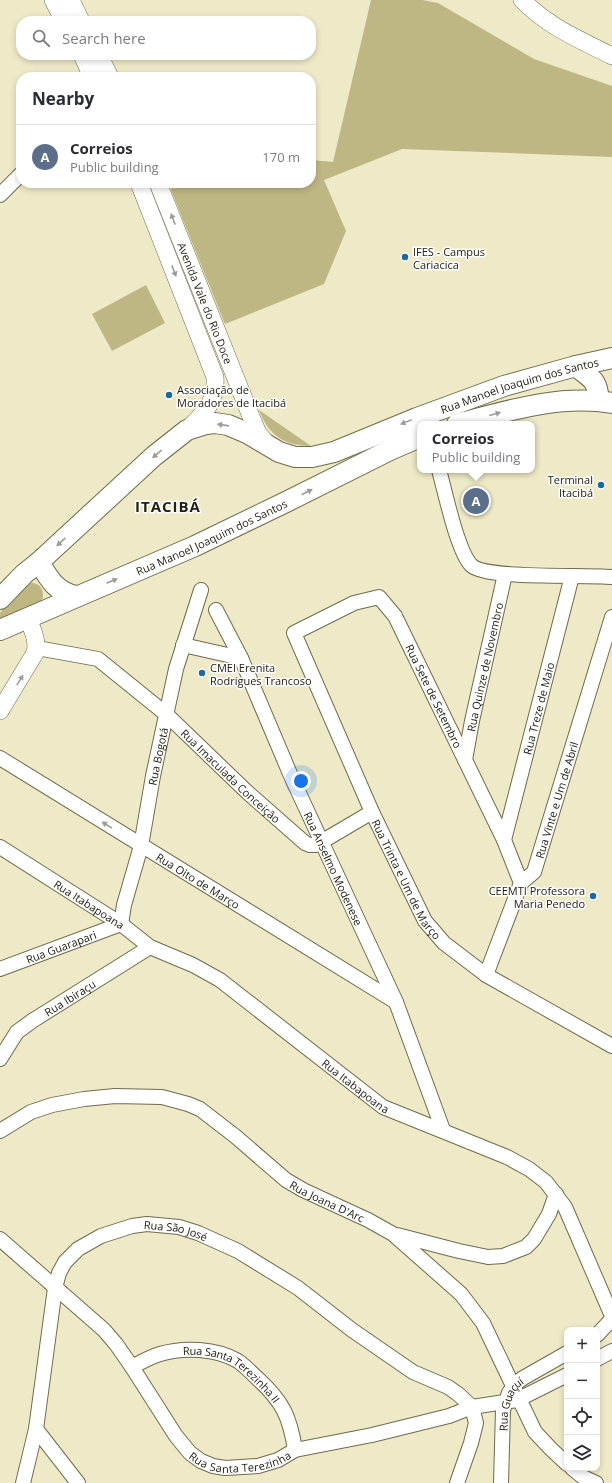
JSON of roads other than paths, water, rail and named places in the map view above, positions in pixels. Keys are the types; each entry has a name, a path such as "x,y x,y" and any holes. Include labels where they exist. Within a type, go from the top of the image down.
{"main road":[{"name":"Rua Manoel Joaquim dos Santos","path":"270,447 279,452 295,457 303,458 323,455 468,398 504,386 576,366 612,358"},
{"path":"576,366 592,378 606,402"},
{"name":"Rua Manoel Joaquim dos Santos","path":"468,421 514,408 567,401 606,402"},
{"name":"Avenida Vale do Rio Doce","path":"0,600 33,567 154,456 187,430 206,424 228,425 248,433 270,447"},
{"name":"Rua Manoel Joaquim dos Santos","path":"0,630 36,616 76,596 195,546 390,450 417,438"},
{"path":"33,567 66,594 76,596"},
{"path":"33,567 45,587 47,597 36,616"}],"street":[{"path":"53,0 61,16"},
{"path":"71,0 79,16"},
{"path":"522,0 550,25 612,56"},
{"path":"586,43 612,49"},
{"path":"84,60 90,72"},
{"path":"102,60 108,72"},
{"path":"0,195 16,179"},
{"name":"Avenida Vale do Rio Doce","path":"141,188 215,377 216,387 213,397 201,416 187,430"},
{"name":"Avenida Vale do Rio Doce","path":"160,188 254,424 258,433 270,447"},
{"path":"440,473 456,534 471,566 482,570 505,574 612,577"},
{"name":"Rua Quinze de Novembro","path":"465,760 472,721 505,574"},
{"name":"Rua Treze de Maio","path":"504,840 572,576"},
{"name":"Rua Bogotá","path":"121,924 124,905 140,846 149,794 166,714 183,645 201,590"},
{"name":"Rua Sete de Setembro","path":"294,633 354,603 379,598 395,616 504,840 521,883"},
{"name":"Rua Anselmo Modenese","path":"216,610 241,658 291,776 396,1002 443,1130"},
{"path":"0,711 33,659 37,648 36,616"},
{"name":"Rua Vinte e Um de Abril","path":"486,975 521,883 534,872 612,617"},
{"name":"Rua Trinta e Um de Março","path":"294,633 372,812 425,921 444,943 486,975 612,1046"},
{"path":"183,645 241,658"},
{"name":"Rua Imaculada Conceição","path":"37,648 98,659 166,714 292,833 310,845 316,845 321,842"},
{"name":"Rua Oito de Março","path":"0,758 140,846 184,871 396,1002"},
{"path":"321,842 372,812"},
{"name":"Rua Itabapoana","path":"0,847 121,924 150,947 193,965 234,989 383,1107 443,1130 520,1163 546,1182 556,1194 570,1218 612,1318"},
{"name":"Rua Guarapari","path":"0,969 121,924"},
{"name":"Rua Ibiraçu","path":"0,1058 17,1032 32,1020 150,947"},
{"name":"Rua Joana D'Arc","path":"0,1131 31,1112 84,1099 114,1096 162,1097 200,1109 235,1136 286,1180 302,1190 368,1220 394,1234 461,1294 473,1308 488,1334 536,1432 551,1450 564,1461"},
{"path":"394,1234 488,1257 503,1256 526,1247 534,1238 549,1214 556,1194"},
{"name":"Rua São José","path":"23,1483 36,1429 55,1288 59,1273 65,1262 78,1249 94,1240 115,1231 147,1224 179,1227 198,1233 259,1262 298,1288 352,1330 413,1372 448,1387 458,1394 472,1408"},
{"name":"Rua Santa Terezinha","path":"0,1238 104,1330 132,1367 176,1436 190,1453 201,1461 213,1466 242,1468 258,1466 278,1460 295,1450 372,1435 449,1416 472,1408 504,1403 516,1393 564,1376"},
{"path":"600,1332 612,1318"},
{"name":"Rua Santa Terezinha II","path":"132,1367 161,1354 184,1350 208,1351 237,1361 273,1392 281,1404 288,1418 295,1450"},
{"path":"600,1357 612,1351"},
{"name":"Rua Guaçuí","path":"516,1393 523,1378 564,1355"},
{"name":"Rua Guaçuí","path":"501,1483 504,1403"},
{"path":"456,1483 471,1443 476,1423 472,1408"},
{"path":"36,1429 78,1483"},
{"path":"576,1471 583,1477 596,1483"}],"place":[{"name":"IFES - Campus Cariacica","path":"405,257"},
{"name":"Associação de Moradores de Itacibá","path":"169,395"},
{"name":"Terminal Itacibá","path":"601,485"},
{"name":"Correios","path":"476,501"},
{"name":"CMEI Erenita Rodrigues Trancoso","path":"202,673"},
{"name":"CEEMTI Professora Maria Penedo","path":"593,896"}],"district":[{"name":"ITACIBÁ","path":"168,506"}]}
